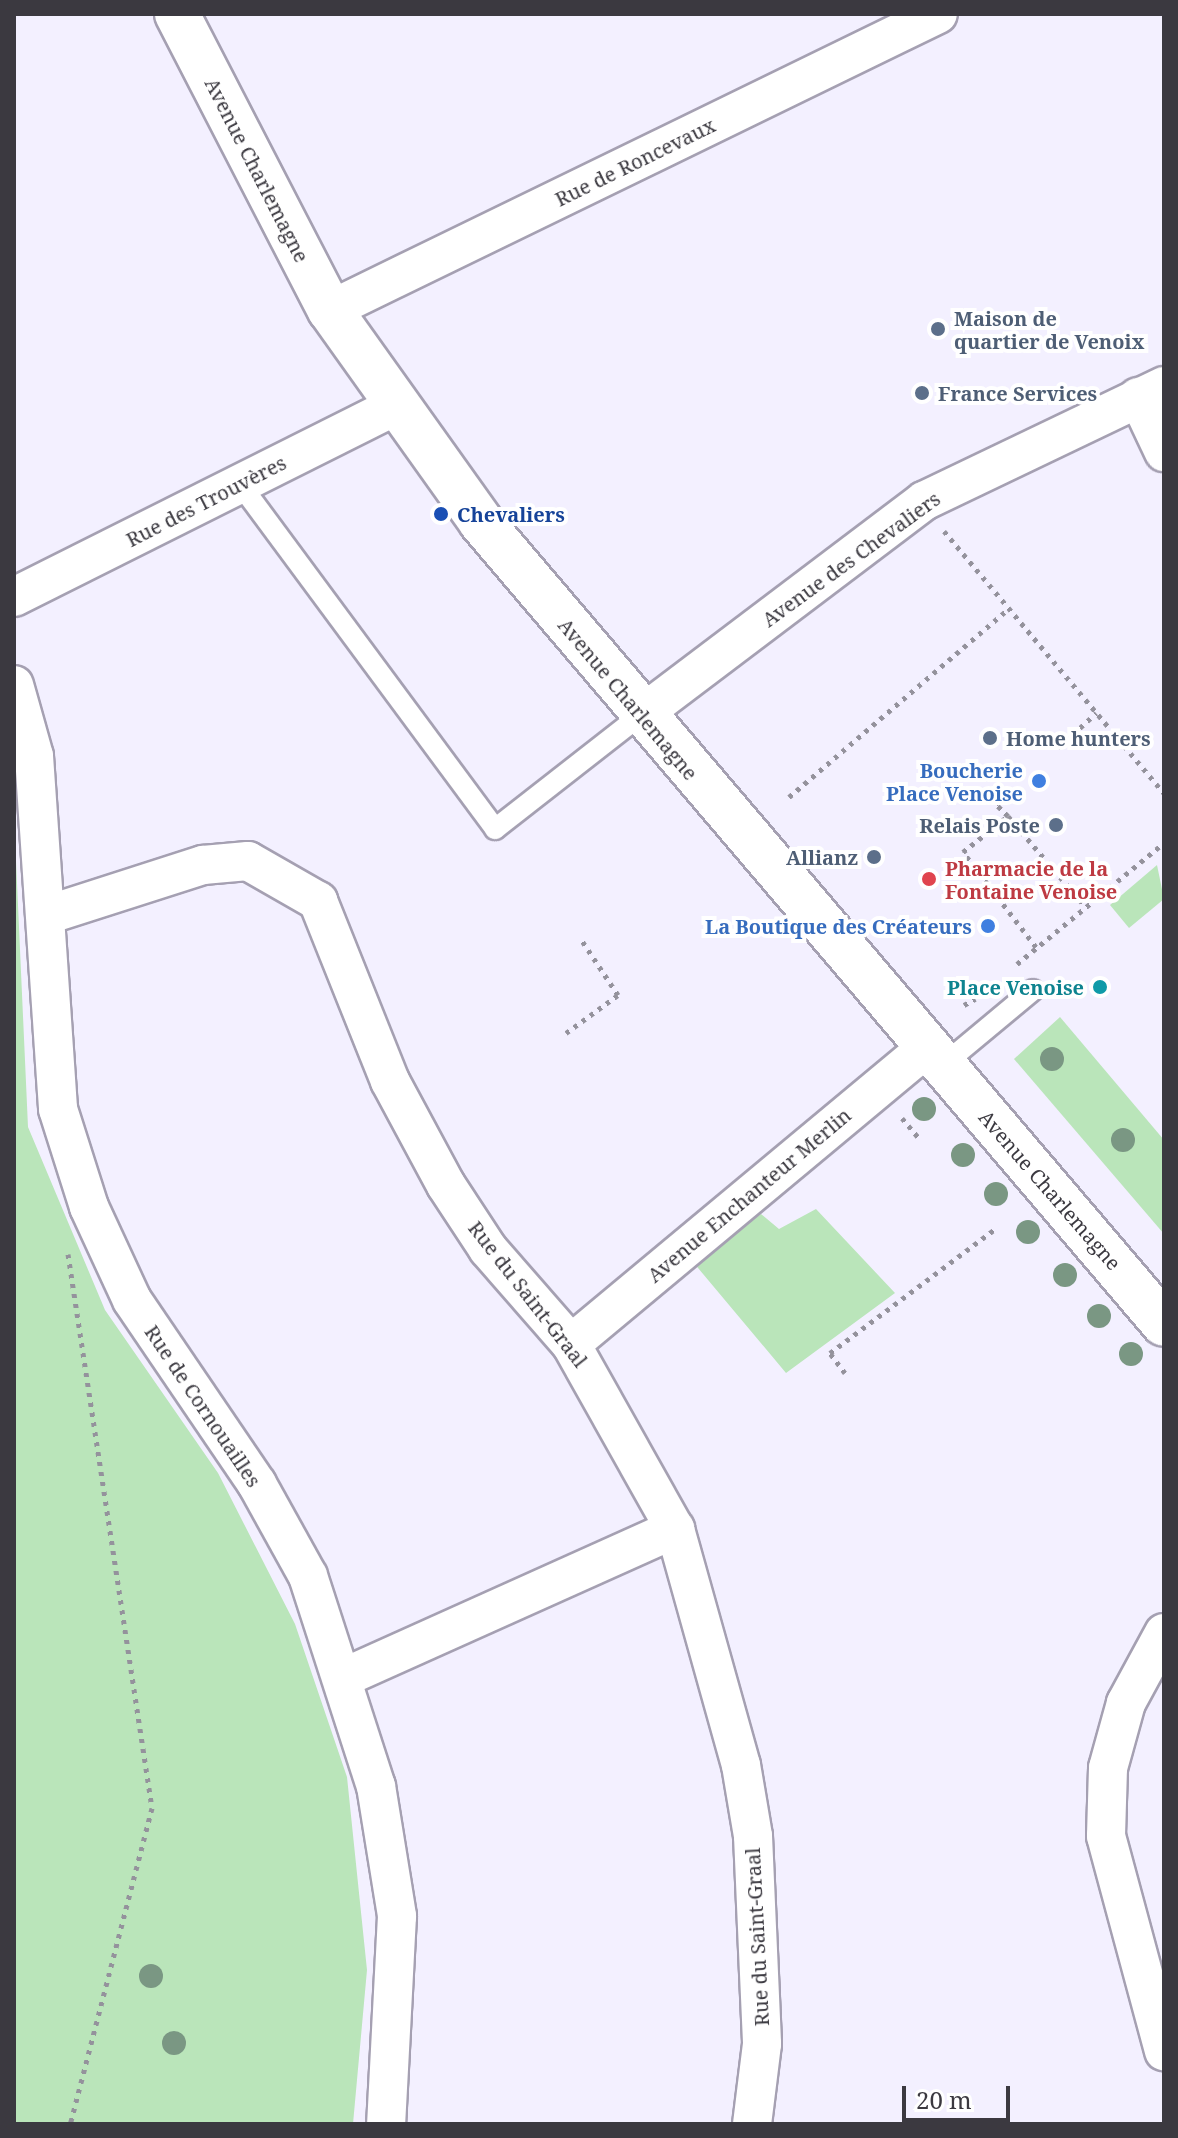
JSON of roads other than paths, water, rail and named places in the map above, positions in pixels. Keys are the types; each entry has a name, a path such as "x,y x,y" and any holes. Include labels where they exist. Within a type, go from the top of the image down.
{"street":[{"name":"Avenue Charlemagne","path":"177,14 330,310 481,522 641,715 1164,1324"},
{"name":"Rue de Roncevaux","path":"330,310 938,14"},
{"path":"1151,392 1164,452"},
{"name":"Avenue des Chevaliers","path":"641,715 924,501 1151,392"},
{"name":"Rue des Trouvères","path":"14,597 397,405"},
{"name":"Rue de Cornouailles","path":"14,685 34,756 47,915 47,1015 58,1109 89,1207 132,1300 257,1484 308,1576 345,1677 376,1786 397,1916 386,2124"},
{"name":"Rue du Saint-Graal","path":"47,915 203,865 248,861 318,901 390,1081 446,1185 488,1249 571,1344 675,1529 737,1750 753,1836 762,2044 752,2124"},
{"name":"Avenue Enchanteur Merlin","path":"571,1344 936,1056"},
{"path":"345,1677 675,1529"},
{"path":"1164,1633 1126,1703 1108,1768 1106,1836 1164,2051"}],"lane":[{"path":"240,484 495,829 641,715"},
{"path":"936,1056 1033,990"}],"place":[{"name":"Maison de quartier de Venoix","path":"938,329"},
{"name":"France Services","path":"922,393"},
{"name":"Chevaliers","path":"441,514"},
{"name":"Home hunters","path":"990,738"},
{"name":"Boucherie Place Venoise","path":"1039,781"},
{"name":"Relais Poste","path":"1056,825"},
{"name":"Allianz","path":"874,857"},
{"name":"Pharmacie de la Fontaine Venoise","path":"929,879"},
{"name":"La Boutique des Créateurs","path":"988,926"},
{"name":"Place Venoise","path":"1100,987"}]}
